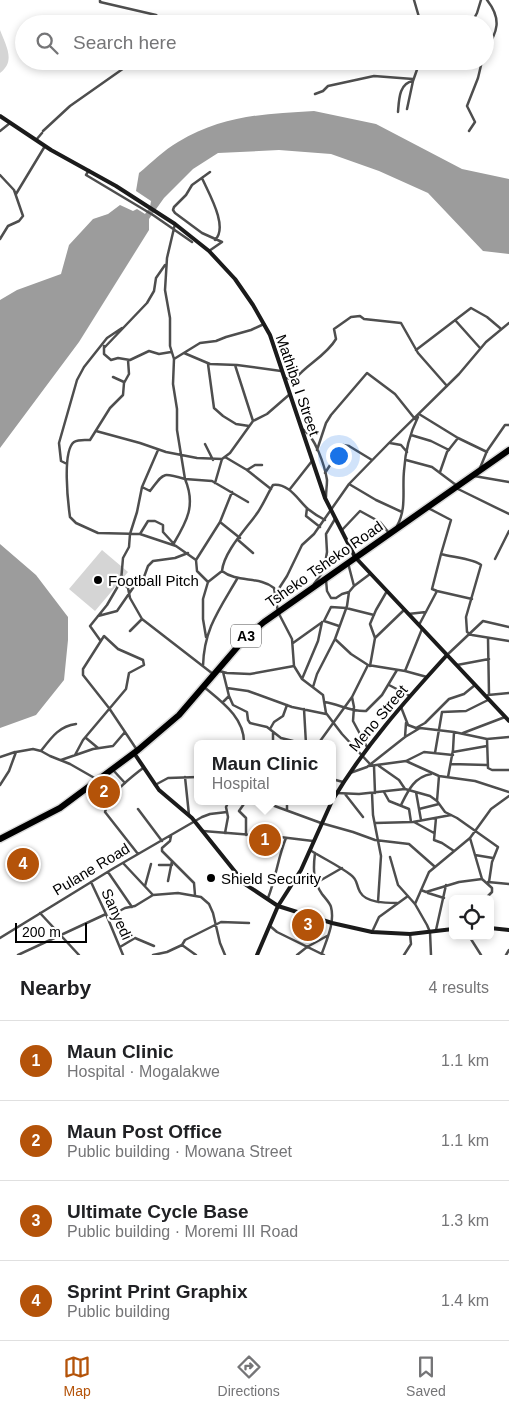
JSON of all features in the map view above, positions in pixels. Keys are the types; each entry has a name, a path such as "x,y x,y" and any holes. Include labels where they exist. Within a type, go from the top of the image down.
{"highway":[{"name":"Tsheko Tsheko Road","path":"0,838 60,808 99,781 179,715 218,672 246,637 310,589 509,450"}],"street":[{"path":"100,0 100,2 156,15"},
{"path":"414,0 418,15"},
{"path":"415,6 419,0"},
{"path":"476,15 481,0"},
{"path":"487,0 493,10 497,25 494,38"},
{"path":"36,140 70,106 121,70"},
{"path":"407,109 417,70"},
{"path":"470,131 475,122 467,106 480,70"},
{"path":"315,94 323,91 328,86 374,76 413,80"},
{"path":"398,112 400,94 404,84 413,80"},
{"name":"Mathiba I Street","path":"0,116 45,146 156,210 209,251 239,284 264,324 286,378 325,498 356,557 509,721"},
{"path":"0,131 10,123"},
{"path":"16,194 45,146"},
{"path":"88,170 86,175 138,206 192,242"},
{"path":"209,251 222,242 202,233 175,213 174,207 186,195 192,185 210,172"},
{"path":"0,175 16,194 22,216 19,221 5,229 0,238"},
{"path":"202,178 218,217 219,233 215,240"},
{"path":"175,224 166,263 166,298 170,318 171,352 174,358 173,384 177,409 177,430 183,456 185,479 191,495 187,520 175,544"},
{"path":"104,348 147,303 154,291 156,278 166,263"},
{"path":"416,350 454,319 472,308 500,328"},
{"path":"286,378 295,379 304,368 328,350 336,340 334,329 351,317 360,316 368,319 400,322 416,350 447,386"},
{"path":"454,319 480,348"},
{"path":"276,593 302,545 320,527 349,484 459,374 480,348 500,328 509,323"},
{"path":"174,358 204,342 216,341 264,324"},
{"path":"67,464 60,461 59,443 72,395 80,374 110,335 122,328"},
{"path":"103,344 104,354 109,359 128,360 149,351 160,354 171,352"},
{"path":"184,353 208,364 235,365 283,371"},
{"path":"128,360 129,374 124,382 123,395 110,408 90,440 80,440 73,443 70,449 67,464 69,514 73,521 98,533 140,534 175,544"},
{"path":"208,364 214,408 236,424 249,426"},
{"path":"235,365 253,421"},
{"path":"317,450 326,423 342,401 367,373 395,394 415,418"},
{"path":"113,377 124,382"},
{"path":"215,483 223,458 236,445 253,421 267,414 290,394"},
{"path":"341,531 360,511 392,531 402,512 407,452 419,415"},
{"path":"419,415 458,438 487,452"},
{"path":"509,425 505,425 475,474 509,482"},
{"path":"302,429 309,434 325,473 327,483 325,498"},
{"path":"96,431 183,456 213,460 223,458 248,470 271,489"},
{"path":"411,435 431,441 449,450"},
{"path":"440,472 449,450 458,438"},
{"path":"389,443 399,444 407,452"},
{"path":"204,444 213,460"},
{"path":"325,473 343,445 349,446 372,460"},
{"path":"100,640 90,628 91,623 107,605 121,581 123,558 129,547 130,534 142,487 158,450"},
{"path":"406,460 428,466 440,472 466,494 509,514"},
{"path":"290,489 312,461"},
{"path":"248,470 255,465 262,465"},
{"path":"142,487 150,490 159,478 166,475 210,481 248,502"},
{"path":"203,666 206,637 202,603 208,582 222,571 225,559 260,509 271,489 276,484 290,489 307,508 325,520"},
{"path":"349,484 376,500 402,512"},
{"path":"208,582 197,571 196,560 220,522 232,492"},
{"path":"427,507 451,520 432,588 437,591 472,599"},
{"path":"307,508 306,516 320,527"},
{"path":"310,589 324,570 327,552 327,532 335,519"},
{"path":"140,534 147,521 163,525 163,532 196,560"},
{"path":"220,522 253,553"},
{"path":"495,559 509,531"},
{"path":"96,617 115,612 135,585 144,577 148,566 153,561 188,553"},
{"path":"441,554 475,561 481,565 465,622 469,634 509,641"},
{"path":"348,562 354,586"},
{"path":"222,571 237,579 270,584 276,593 278,612 288,629 293,644 294,666 302,679 323,695 325,709 328,714 370,766 375,823 381,858 378,902"},
{"path":"313,687 335,638 346,608 349,592 370,574"},
{"path":"326,578 327,591 331,598 336,598 349,592"},
{"path":"206,637 212,622 237,579"},
{"path":"121,581 128,588 138,614 142,619 203,666 218,672 250,674 294,666"},
{"path":"321,740 352,697 369,666 375,638 370,625 387,591"},
{"path":"419,625 437,591"},
{"path":"302,679 318,641 323,622 331,607 346,608 374,615"},
{"path":"375,638 404,610"},
{"path":"408,614 426,612"},
{"path":"130,631 142,619"},
{"path":"447,655 483,621 509,627"},
{"path":"293,644 323,622"},
{"path":"323,622 339,626"},
{"path":"405,671 422,629"},
{"path":"76,755 86,738 109,708 126,689 129,673 143,666 144,662 118,649 104,636 83,669 83,674 109,708 125,732 143,768 155,784 171,802 189,815 245,884 278,906 332,923 372,932 410,934 449,929"},
{"path":"335,638 351,654 369,666 405,671 427,677"},
{"path":"488,638 490,659 488,697"},
{"name":"Meno Street","path":"336,791 367,747 447,655"},
{"path":"456,665 490,659"},
{"path":"324,702 354,711 366,711 389,685 397,670"},
{"path":"218,672 227,688 233,706 247,712 250,723 264,726 274,734 287,740"},
{"path":"389,685 410,696"},
{"path":"370,766 425,723 449,699 464,694 475,685"},
{"path":"204,687 235,714 244,735 244,740"},
{"path":"227,688 248,691 287,705 328,714"},
{"path":"435,753 442,712 466,711 488,697 509,693"},
{"path":"223,702 230,696"},
{"path":"352,697 353,721 367,747"},
{"path":"270,730 274,722 283,716 287,705"},
{"path":"401,707 406,722 405,737"},
{"path":"304,709 306,740"},
{"path":"462,733 505,717"},
{"path":"406,722 410,726 418,728 462,733 487,739 509,738"},
{"path":"41,751 60,729 66,725 76,724"},
{"path":"61,760 98,748 113,746 125,732"},
{"path":"448,777 453,753 454,732"},
{"path":"273,740 274,734"},
{"path":"86,738 98,748"},
{"path":"487,739 487,766"},
{"path":"348,774 370,766 406,760 420,753 453,753 487,746"},
{"path":"0,757 33,749 61,760 99,781"},
{"path":"0,785 9,771 16,752"},
{"path":"406,760 439,776 477,781 509,794 491,809 470,838 434,866 426,876 415,904"},
{"path":"451,764 487,766 492,770 509,770"},
{"path":"378,765 399,780 407,790"},
{"path":"138,854 104,812 111,798 143,768"},
{"path":"113,770 125,783"},
{"path":"401,806 407,790 417,779 433,773"},
{"path":"438,803 439,776"},
{"path":"185,777 189,815"},
{"path":"155,784 168,778 194,777"},
{"path":"336,780 343,782"},
{"path":"336,792 345,794 407,790 430,796 438,803 442,810 450,816 457,818 498,847 493,858 488,882 492,890 488,895"},
{"path":"384,792 388,800 408,809 412,822 434,833"},
{"path":"416,792 421,820"},
{"path":"345,794 363,817"},
{"path":"419,809 438,803"},
{"path":"225,834 228,820 227,805"},
{"path":"243,805 239,812 246,818 246,835"},
{"path":"273,805 321,823 379,841 409,844 434,866"},
{"path":"287,805 287,810"},
{"name":"Meno Street","path":"257,955 278,906 301,870 330,805"},
{"path":"138,809 162,841"},
{"name":"Pulane Road","path":"0,938 124,862 195,822 210,814 227,812"},
{"path":"375,823 412,822 450,816"},
{"path":"436,818 434,840 454,851"},
{"path":"203,831 313,841"},
{"path":"171,836 170,841 162,848 162,851 194,883 195,895"},
{"path":"268,900 277,871 280,851 286,838"},
{"path":"470,838 482,879"},
{"path":"310,849 355,878 359,891 364,896 378,902 397,903"},
{"path":"270,926 277,932 323,954 332,923 331,905 316,883 314,871 316,853"},
{"path":"475,854 493,858"},
{"path":"390,857 398,885 415,904 430,932 431,955"},
{"path":"124,862 154,895"},
{"path":"159,865 172,863"},
{"path":"168,881 172,863"},
{"path":"145,886 151,864"},
{"path":"316,883 342,868"},
{"path":"108,872 132,907"},
{"path":"426,892 446,885 482,879 488,882 509,884"},
{"name":"Sanyedi","path":"91,882 123,955"},
{"path":"436,931 446,885"},
{"path":"421,890 444,898"},
{"path":"18,955 107,915 132,907 154,895 178,892 201,897 209,904 225,955"},
{"path":"372,932 379,917 408,896"},
{"path":"40,913 79,955"},
{"path":"154,955 172,950 182,945 185,940 216,925 227,922 249,923"},
{"path":"494,928 509,929"},
{"path":"404,955 411,944 410,934"},
{"path":"297,955 307,947 328,936"},
{"path":"120,947 134,938 154,946"},
{"path":"472,940 481,955"},
{"path":"182,945 196,955"},
{"path":"172,950 174,955"},
{"path":"188,955 189,950"},
{"path":"506,955 509,950"}],"shaded area":[{"path":"0,30 9,58 5,68 0,73"},
{"path":"314,111 376,124 462,169 509,179 509,254 483,251 428,193 379,171 331,154 279,150 218,153 193,169 164,198 149,219 149,230 79,342 0,448 0,300 17,290 61,274 69,245 93,219 108,214 120,205 133,211 137,209 145,214 150,207 151,201 136,191 139,173 178,142 211,126 228,121 278,113"},
{"path":"0,544 36,575 68,617 68,640 64,680 36,715 0,728"},
{"name":"Football Pitch","path":"102,550 128,572 95,611 69,589"}],"place":[{"name":"Football Pitch","path":"98,580"},
{"name":"Maun Post Office","path":"104,792"},
{"name":"Maun Clinic","path":"265,840"},
{"name":"Sprint Print Graphix","path":"23,864"},
{"name":"Shield Security","path":"211,878"},
{"name":"Ultimate Cycle Base","path":"308,925"}]}
